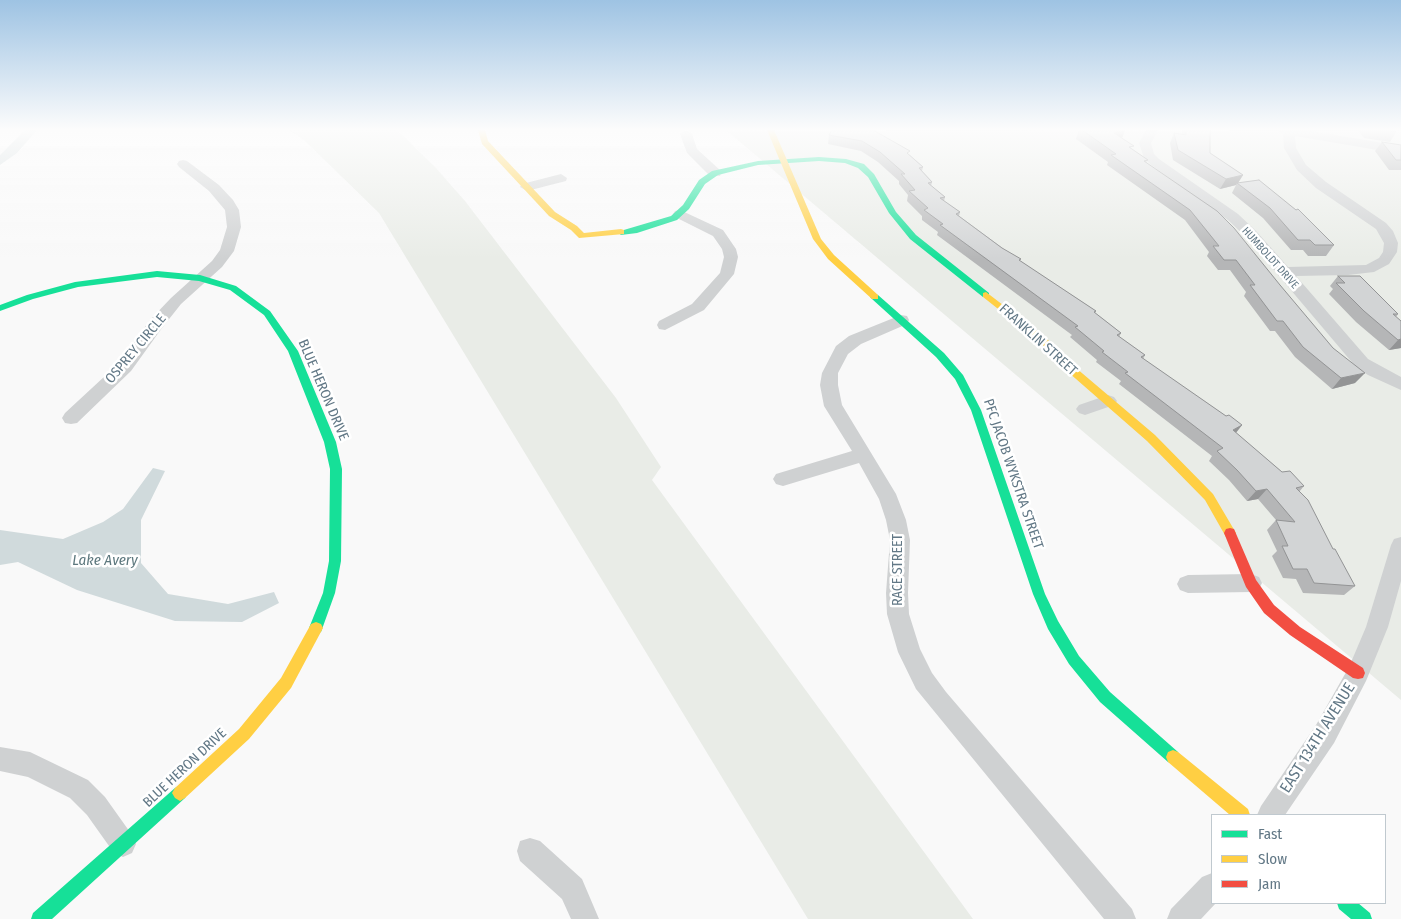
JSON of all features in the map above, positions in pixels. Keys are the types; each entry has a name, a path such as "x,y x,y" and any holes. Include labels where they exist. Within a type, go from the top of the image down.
{"street":[{"name":"OSPREY CIRCLE","path":"70,418 125,367 156,324 200,278 217,264 227,251 234,227 228,203 214,188 194,173"},
{"path":"514,173 552,214 574,228 582,236 637,230 659,224 680,214 702,182 715,173"},
{"name":"PFC JACOB WYKSTRA STREET","path":"789,173 802,208 817,239 831,257 952,367 967,391 976,410 1039,594 1062,642 1074,660 1128,719 1241,814"},
{"name":"FRANKLIN STREET","path":"869,173 893,214 913,237 1043,340 1072,370 1151,438 1210,497 1227,525 1251,583 1260,598 1281,620 1358,673"},
{"name":"HUMBOLDT DRIVE","path":"1170,173 1233,218 1251,234 1362,363 1401,384"},
{"path":"1284,272 1370,269 1384,261 1390,252 1391,243 1386,231 1321,185 1308,173"},
{"path":"527,187 561,178"},
{"path":"665,325 698,306 727,274 731,257 729,249 718,233 680,214"},
{"name":"BLUE HERON DRIVE","path":"0,308 30,297 78,284 122,277 157,274 200,278 233,288 257,304 275,324 292,351 334,456 335,561 329,593 315,630 302,656 281,689 244,734 224,754 38,919"},
{"name":"RACE STREET","path":"901,320 873,331 849,345 837,357 830,372 829,385 833,406 864,455 889,500 896,520 900,550 897,594 898,614 909,652 924,680 938,700 1122,919"},
{"path":"1085,409 1108,401"},
{"path":"783,479 864,455"},
{"name":"EAST 134TH AVENUE","path":"1271,814 1325,734 1358,673 1377,627 1401,545"},
{"path":"1188,584 1251,583"},
{"path":"0,759 30,765 79,790 96,806 123,844"},
{"path":"530,851 572,889 585,919"},
{"path":"1181,919 1211,888"},
{"path":"1346,904 1364,919"}],"shaded area":[{"path":"338,173 440,173 465,201 616,398 661,467 652,480 973,919 808,919 379,213"},
{"path":"777,173 1401,173 1401,700"}],"water":[{"name":"Lake Avery","path":"153,468 165,471 141,520 141,563 168,594 228,604 274,592 279,603 242,622 175,621 77,590 18,562 0,565 0,530 63,539 103,522 123,509"}],"building":[{"path":"904,173 924,173 932,182 928,183 945,197 940,198 960,212 956,214 1002,248 1021,259 1019,260 1096,311 1094,312 1121,333 1117,335 1145,355 1141,357 1242,425 1233,430 1282,472 1290,471 1304,486 1296,488 1308,500 1333,549 1335,549 1355,586 1314,583 1307,569 1293,569 1282,546 1288,546 1276,520 1295,522 1267,489 1256,491 1217,451 1223,448 1125,373 1128,372 1102,352 1104,351 1075,327 1078,326 940,225 943,224 924,210 928,208 909,191 915,190 901,174 905,174"},
{"path":"1137,173 1161,173 1217,211 1234,228 1333,348 1365,373 1341,378 1303,347 1283,321 1277,321 1250,285 1255,285 1236,260 1224,260 1213,246 1219,246 1190,210"},
{"path":"1216,173 1240,173 1243,175 1226,179"},
{"path":"1259,180 1296,210 1298,209 1334,245 1315,245 1310,240 1298,240 1270,208 1237,183"},
{"path":"1338,276 1360,276 1398,314 1393,314 1401,321 1401,339 1398,340 1364,311 1336,283 1345,283"}],"traffic: fast":[{"path":"621,232 637,230 674,218 686,207 702,182 715,173"},
{"path":"868,173 893,213 913,237 986,295"},
{"path":"0,308 30,297 78,284 157,274 200,278 233,288 267,313 293,351 330,442 336,469 335,561 329,593 316,628"},
{"path":"875,297 940,355 959,377 976,410 1039,594 1053,625 1074,660 1105,697 1173,757"},
{"path":"39,919 180,793"},
{"path":"1346,904 1364,919"}],"traffic: slow":[{"path":"514,173 552,214 574,228 582,236 621,232"},
{"path":"788,173 817,239 831,257 875,297"},
{"path":"986,295 1043,340 1072,370 1151,438 1209,497 1230,533"},
{"path":"180,793 244,734 286,683 316,628"},
{"path":"1173,757 1241,814"}],"traffic: jam":[{"path":"1230,533 1251,583 1269,609 1295,631 1358,673"}]}
